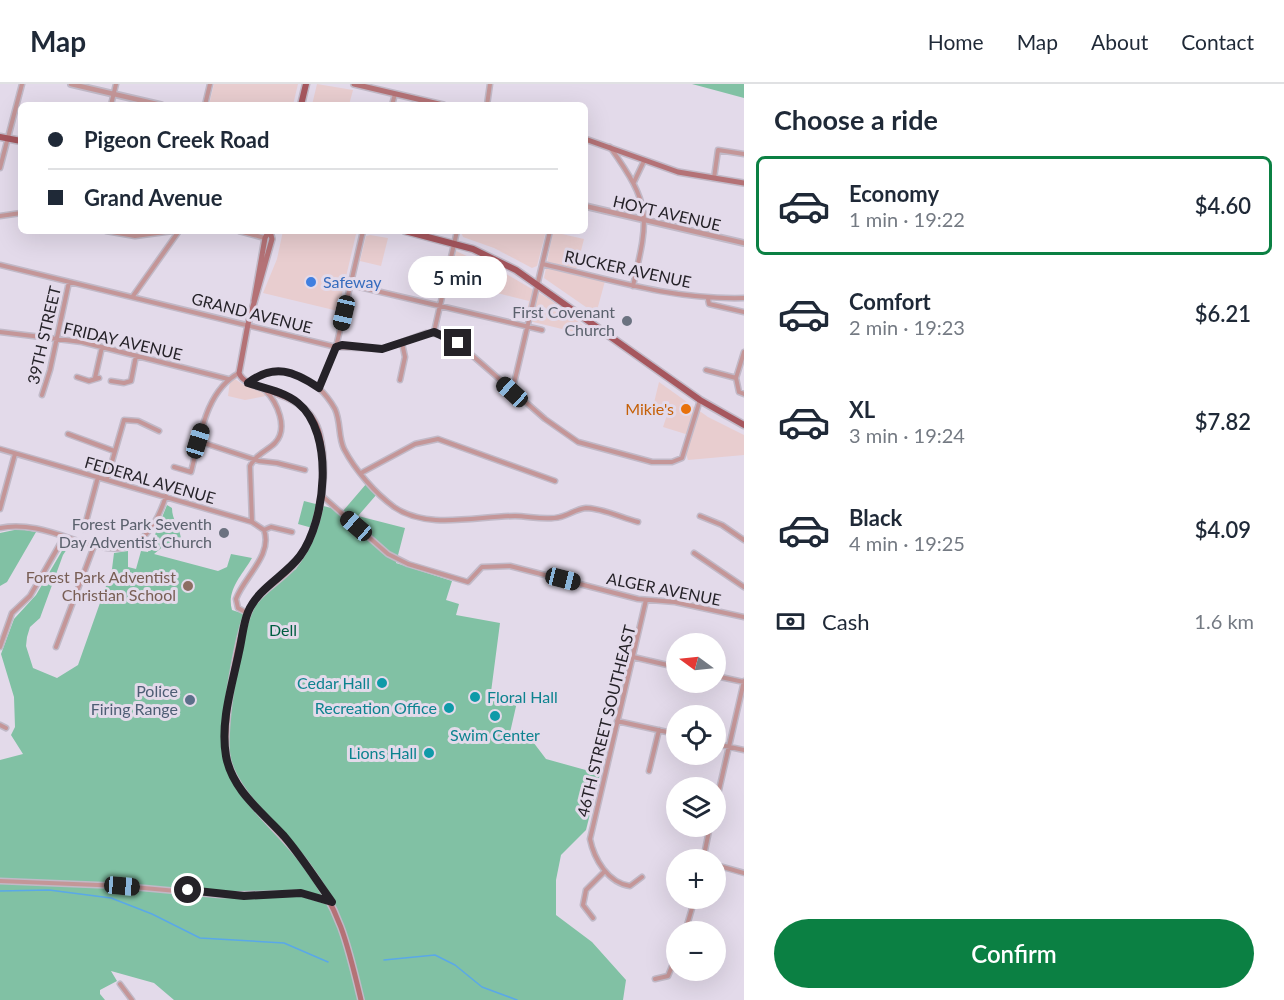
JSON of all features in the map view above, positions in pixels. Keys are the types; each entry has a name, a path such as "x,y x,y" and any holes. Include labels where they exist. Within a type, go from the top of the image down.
{"main road":[{"path":"302,102 306,84"},
{"path":"354,84 430,102"},
{"path":"0,136 18,140"},
{"path":"588,141 678,172 744,183"},
{"path":"263,265 265,238 268,234"},
{"path":"271,234 272,240 248,324 239,373 248,383 299,403 314,423 320,434 322,452 321,495 315,522 302,554 291,568 261,594 247,613 224,733 230,772 243,793 306,864 332,902 344,930 361,1000"},
{"path":"417,234 454,243 499,260 538,284 700,400 744,425"}],"street":[{"path":"0,168 22,84"},
{"path":"71,84 149,102"},
{"path":"112,102 116,84"},
{"path":"206,102 210,84"},
{"path":"487,102 490,84"},
{"path":"393,102 395,94"},
{"path":"609,147 634,182 646,221 633,286"},
{"path":"714,178 718,150 744,154"},
{"path":"634,182 644,161"},
{"name":"HOYT AVENUE","path":"588,207 744,243"},
{"path":"0,216 18,213"},
{"path":"123,234 135,236 150,234"},
{"path":"133,296 177,234"},
{"path":"250,234 265,238"},
{"path":"319,388 336,347 362,234"},
{"path":"456,234 434,332 458,343 512,392 578,442 635,459 672,462 682,458 700,400"},
{"path":"512,392 549,234"},
{"name":"RUCKER AVENUE","path":"543,264 670,294 708,299 744,297"},
{"name":"GRAND AVENUE","path":"0,265 336,347 382,349 434,332"},
{"name":"39TH STREET","path":"42,395 69,282"},
{"path":"351,285 542,330"},
{"path":"708,299 714,306 744,312"},
{"name":"FRIDAY AVENUE","path":"0,332 56,338 102,347 228,379"},
{"path":"400,380 405,357 402,343"},
{"path":"77,377 89,381 97,378 102,347"},
{"path":"744,352 736,378 738,388 744,394"},
{"path":"111,381 124,383 131,381 136,356"},
{"path":"706,370 736,378"},
{"path":"248,383 272,372 290,371 319,388 335,410 343,447 361,473 392,506 414,516 446,520 514,516 559,518 587,508 638,522"},
{"path":"174,467 191,472 198,441 209,411 228,379 239,373"},
{"path":"252,522 253,492 249,472 253,460 274,443 281,429 277,406 262,387"},
{"path":"107,479 121,423 128,419 138,421 159,431"},
{"path":"68,434 114,451"},
{"path":"361,473 415,444 438,439 555,481"},
{"path":"198,441 227,449 253,460 277,462 305,470"},
{"name":"FEDERAL AVENUE","path":"0,449 252,522 264,530 271,527 292,532"},
{"path":"0,509 15,454"},
{"path":"84,529 98,477"},
{"name":"ALGER AVENUE","path":"321,495 388,554 408,564 468,582 482,567 510,566 646,600 675,602 744,617"},
{"path":"0,528 19,526 94,546 110,549 127,548 143,539 153,529 166,496"},
{"path":"700,516 722,525 744,540"},
{"path":"247,613 238,608 236,599 262,553 267,537 264,530"},
{"path":"0,647 12,614 30,596 64,537"},
{"path":"56,647 94,546"},
{"path":"693,553 744,587"},
{"name":"46TH STREET SOUTHEAST","path":"605,871 592,849 591,830 646,600"},
{"path":"633,657 666,665"},
{"path":"722,777 744,682 726,678"},
{"path":"617,721 666,732"},
{"path":"0,725 6,728"},
{"path":"649,771 659,730"},
{"path":"728,747 744,750"},
{"path":"726,868 744,873"},
{"path":"593,918 583,905 584,895 605,871 625,885 634,885 642,877"},
{"path":"0,881 188,890 220,895 301,893 332,902"},
{"path":"655,980 666,977"},
{"path":"120,984 132,1000"}],"shaded area":[{"path":"214,84 298,84 294,102 210,102"},
{"path":"317,84 353,90 350,102 313,102"},
{"path":"282,234 356,234 338,311 263,293 277,259"},
{"path":"462,234 545,234 537,266 532,268 494,248 463,237"},
{"path":"553,234 584,239 575,274 605,281 596,314 544,278"},
{"path":"366,236 388,238 381,266 360,261"},
{"path":"456,251 508,275 549,299 599,338 525,320 529,301 449,281"},
{"path":"235,379 244,385 262,390 266,396 245,400 228,396 230,381"},
{"path":"659,382 708,417 744,435 744,455 688,460 686,454 692,436 663,427 667,415 652,411"}],"green space":[{"path":"692,84 744,84 744,98"},
{"name":"Dell","path":"367,483 377,494 358,516 405,528 396,563 452,581 446,600 459,604 456,615 500,623 491,692 517,702 509,737 524,730 546,759 600,774 586,830 561,855 556,880 556,915 592,942 626,980 623,1000 174,1000 154,983 111,971 117,981 100,990 105,1000 0,1000 0,760 23,754 11,735 15,727 14,697 1,654 14,619 36,595 66,544 71,543 63,555 40,618 30,627 26,646 33,668 57,678 78,665 112,569 114,553 128,551 128,567 136,569 141,551 148,552 167,505 172,508 181,538 166,544 154,554 218,571 227,567 231,554 252,558 236,582 231,596 232,610 250,616 262,594 296,569 308,550 316,529 298,524 304,501 343,511"},
{"path":"19,529 36,532 7,582 0,586 0,533"}],"waterway":[{"path":"0,891 49,890 111,898 152,914 200,938 284,943 328,962"},
{"path":"384,960 435,955 455,965 482,987 517,1000"}],"place":[{"name":"Safeway","path":"311,282"},
{"name":"First Covenant Church","path":"627,321"},
{"name":"Mikie's","path":"686,409"},
{"name":"Forest Park Seventh Day Adventist Church","path":"224,533"},
{"name":"Forest Park Adventist Christian School","path":"188,586"},
{"name":"Cedar Hall","path":"382,683"},
{"name":"Floral Hall","path":"475,697"},
{"name":"Police Firing Range","path":"190,700"},
{"name":"Recreation Office","path":"449,708"},
{"name":"Swim Center","path":"495,716"},
{"name":"Lions Hall","path":"429,753"}],"route":[{"path":"188,890 244,896 301,893 332,902 284,837 243,793 230,772 226,757 224,733 226,719 247,613 261,594 291,568 302,554 315,522 321,495 320,434 307,412 299,403 290,398 248,383 255,378 281,370 290,371 319,388 336,347 342,345 367,350 382,349 434,332 446,335 458,343"}]}
